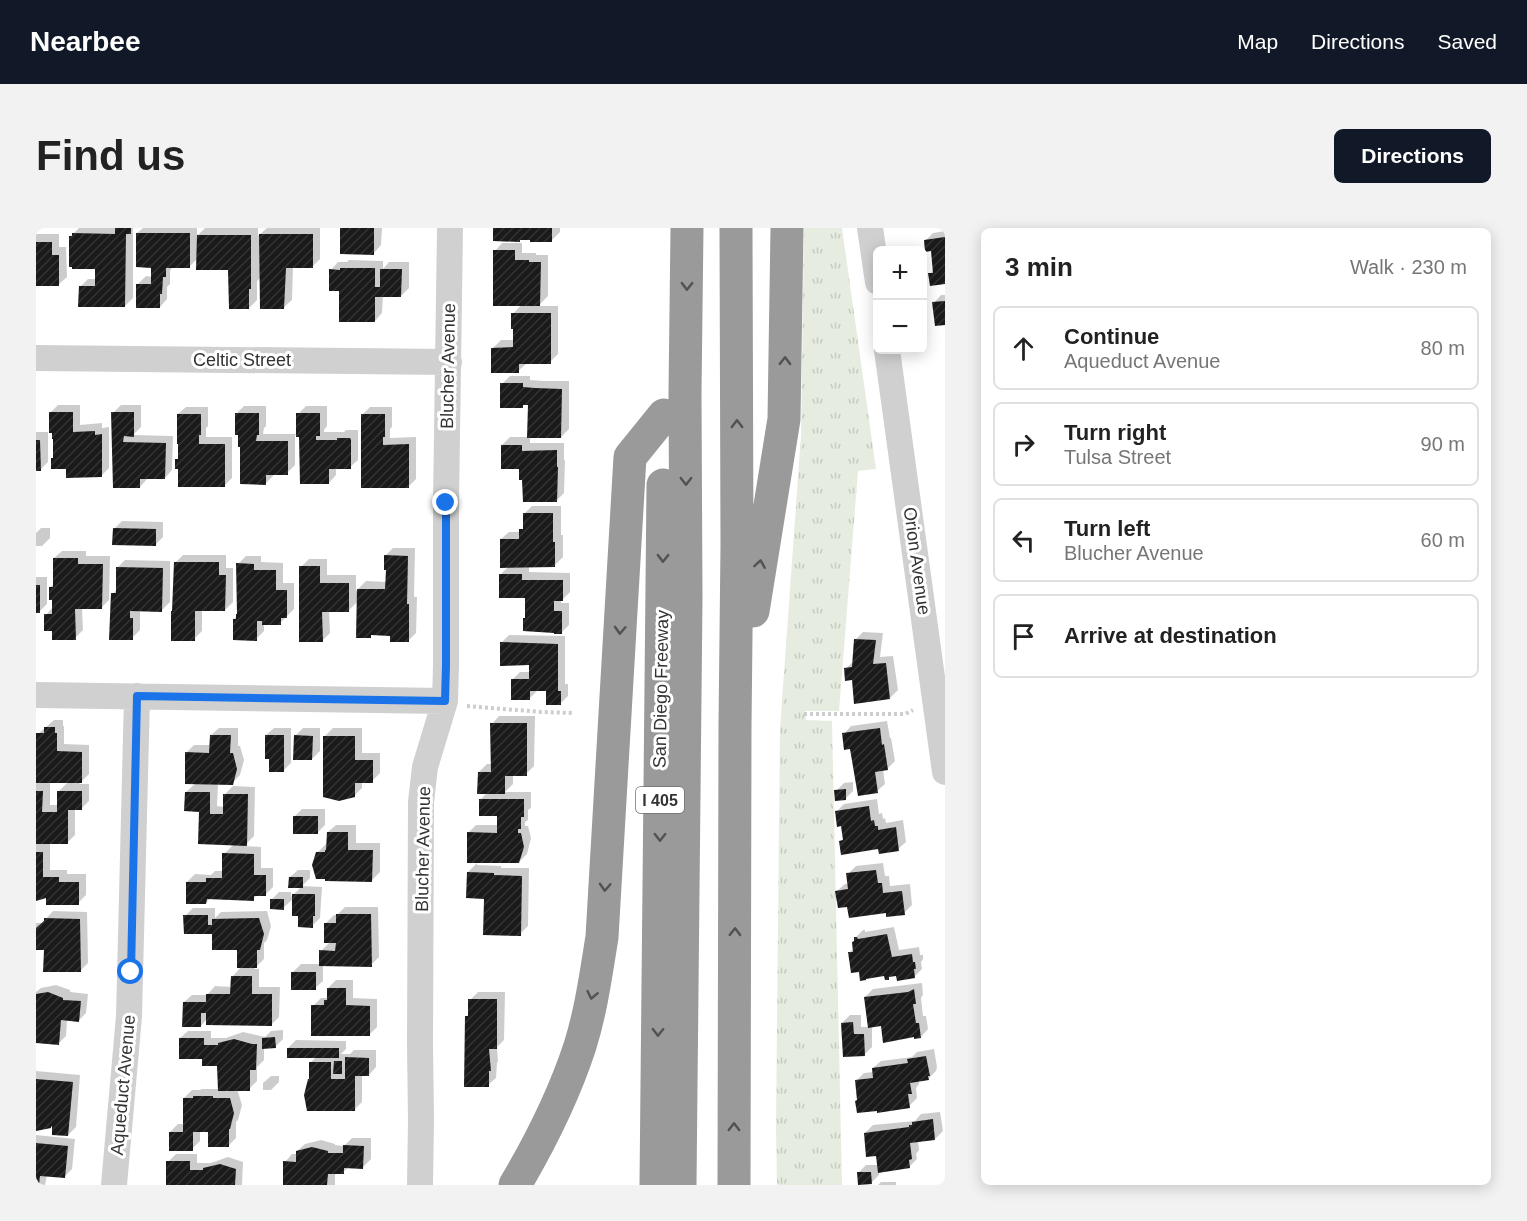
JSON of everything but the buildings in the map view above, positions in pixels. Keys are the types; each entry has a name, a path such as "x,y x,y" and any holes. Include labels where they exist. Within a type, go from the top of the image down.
{"highway":[{"name":"San Diego Freeway","path":"656,1185 666,228"},
{"path":"680,1185 687,228"},
{"path":"734,1185 736,228"},
{"path":"735,726 784,419 787,228"},
{"path":"515,1185 560,1100 579,1046 593,994 602,937 630,457 664,415"},
{"path":"698,1185 703,581 737,546"}],"street":[{"name":"Blucher Avenue","path":"420,1185 422,802 425,768 445,701 450,228"},
{"path":"870,228 873,248"},
{"name":"Orion Avenue","path":"888,354 940,698 945,772"},
{"name":"Celtic Street","path":"36,358 449,362"},
{"path":"36,695 445,701"},
{"name":"Aqueduct Avenue","path":"114,1185 129,1016 137,696"}],"path":[{"path":"804,714 905,714 940,698"},
{"path":"445,701 470,707 574,713"}],"green space":[{"path":"804,228 842,228 876,469 858,471 839,711 805,711 806,720 832,721 842,1185 777,1185 780,729 801,436"}],"route":[{"path":"131,972 137,696 445,701 446,503"}]}
